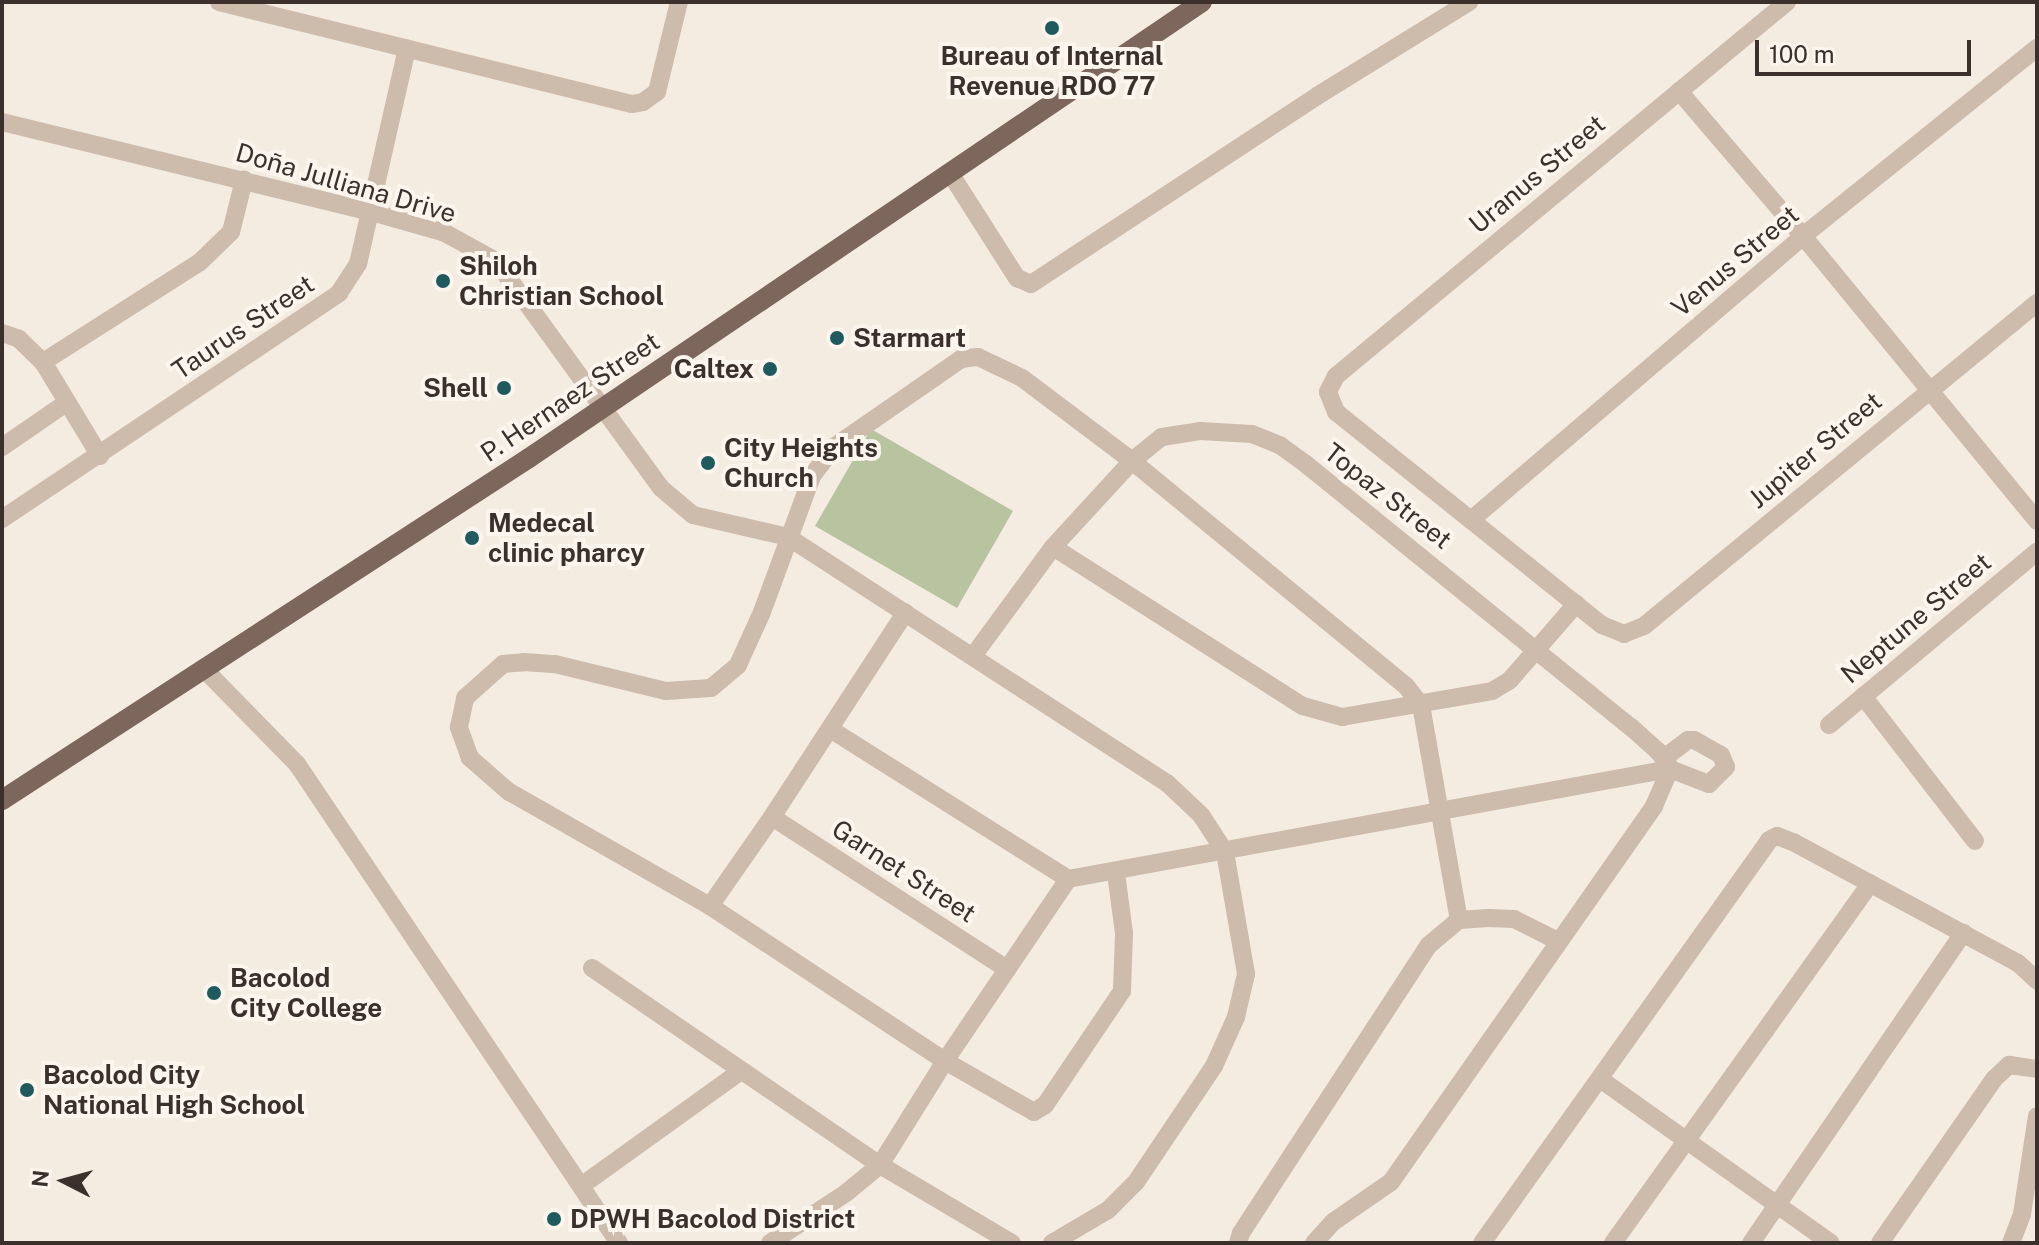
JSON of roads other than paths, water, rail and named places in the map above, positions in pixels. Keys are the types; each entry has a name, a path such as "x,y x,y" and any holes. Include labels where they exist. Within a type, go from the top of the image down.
{"main road":[{"name":"P. Hernaez Street","path":"2,800 600,408 1202,2"}],"street":[{"path":"219,2 632,104 643,102 657,92 679,2"},
{"path":"950,173 1017,278 1031,284 1317,96 1469,2"},
{"name":"Uranus Street","path":"1471,520 1336,412 1328,392 1336,376 1787,2"},
{"name":"Taurus Street","path":"2,519 339,293 358,264 407,48"},
{"name":"Venus Street","path":"1471,520 1803,236 2037,48"},
{"path":"1679,91 1803,236 1927,391 2037,521"},
{"name":"Doña Julliana Drive","path":"2,122 372,212 445,233 496,261 661,488 693,515 788,537 1167,783 1201,815 1225,852"},
{"path":"43,362 200,262 231,232 244,180"},
{"name":"Jupiter Street","path":"1576,604 1613,632 1624,634 1644,626 2037,303"},
{"path":"2,333 19,339 43,362 100,456"},
{"path":"1116,873 1124,933 1122,991 1045,1105 1034,1112 945,1061 710,906 509,792 470,758 459,727 465,698 503,664 555,664 666,691 711,688 738,665 762,612 812,476 834,447 961,359 989,360 1022,378 1132,461 1386,667 1421,705 1459,920"},
{"path":"2,447 66,403"},
{"name":"Topaz Street","path":"973,656 1053,547 1132,461 1162,437 1200,431 1252,434 1281,446 1538,649 1667,763"},
{"path":"1053,547 1303,706 1342,717 1492,691 1510,680 1576,604 1471,520"},
{"name":"Neptune Street","path":"1829,725 2037,552"},
{"path":"710,906 905,613"},
{"path":"203,668 297,764 619,1243"},
{"path":"1863,696 1975,841"},
{"path":"830,729 1068,879 1116,873 1441,811 1667,763 1654,806 1391,1182 1333,1222 1314,1243"},
{"name":"Garnet Street","path":"772,817 1007,969"},
{"path":"1482,1243 1769,840 1784,837 2018,963 2037,981"},
{"path":"1052,1243 1123,1198 1227,1042 1246,974 1225,852"},
{"path":"770,1243 846,1193 880,1165 945,1061 1068,879"},
{"path":"1613,1243 1870,884"},
{"path":"1238,1243 1241,1233 1429,945 1459,920 1514,919 1558,941"},
{"path":"1751,1243 1963,933"},
{"path":"592,968 880,1165 1012,1243"},
{"path":"1880,1243 1994,1079 2009,1065 2037,1069"},
{"path":"581,1186 741,1071"},
{"path":"1600,1079 1831,1243"},
{"path":"2011,1243 2022,1214 2037,1116"}],"place":[{"name":"Bureau of Internal Revenue RDO 77","path":"1052,28"},
{"name":"Shiloh Christian School","path":"443,281"},
{"name":"Starmart","path":"837,338"},
{"name":"Caltex","path":"770,369"},
{"name":"Shell","path":"504,388"},
{"name":"City Heights Church","path":"708,463"},
{"name":"Medecal clinic pharcy","path":"472,538"},
{"name":"Bacolod City College","path":"214,993"},
{"name":"Bacolod City National High School","path":"27,1090"},
{"name":"DPWH Bacolod District","path":"554,1219"}]}
